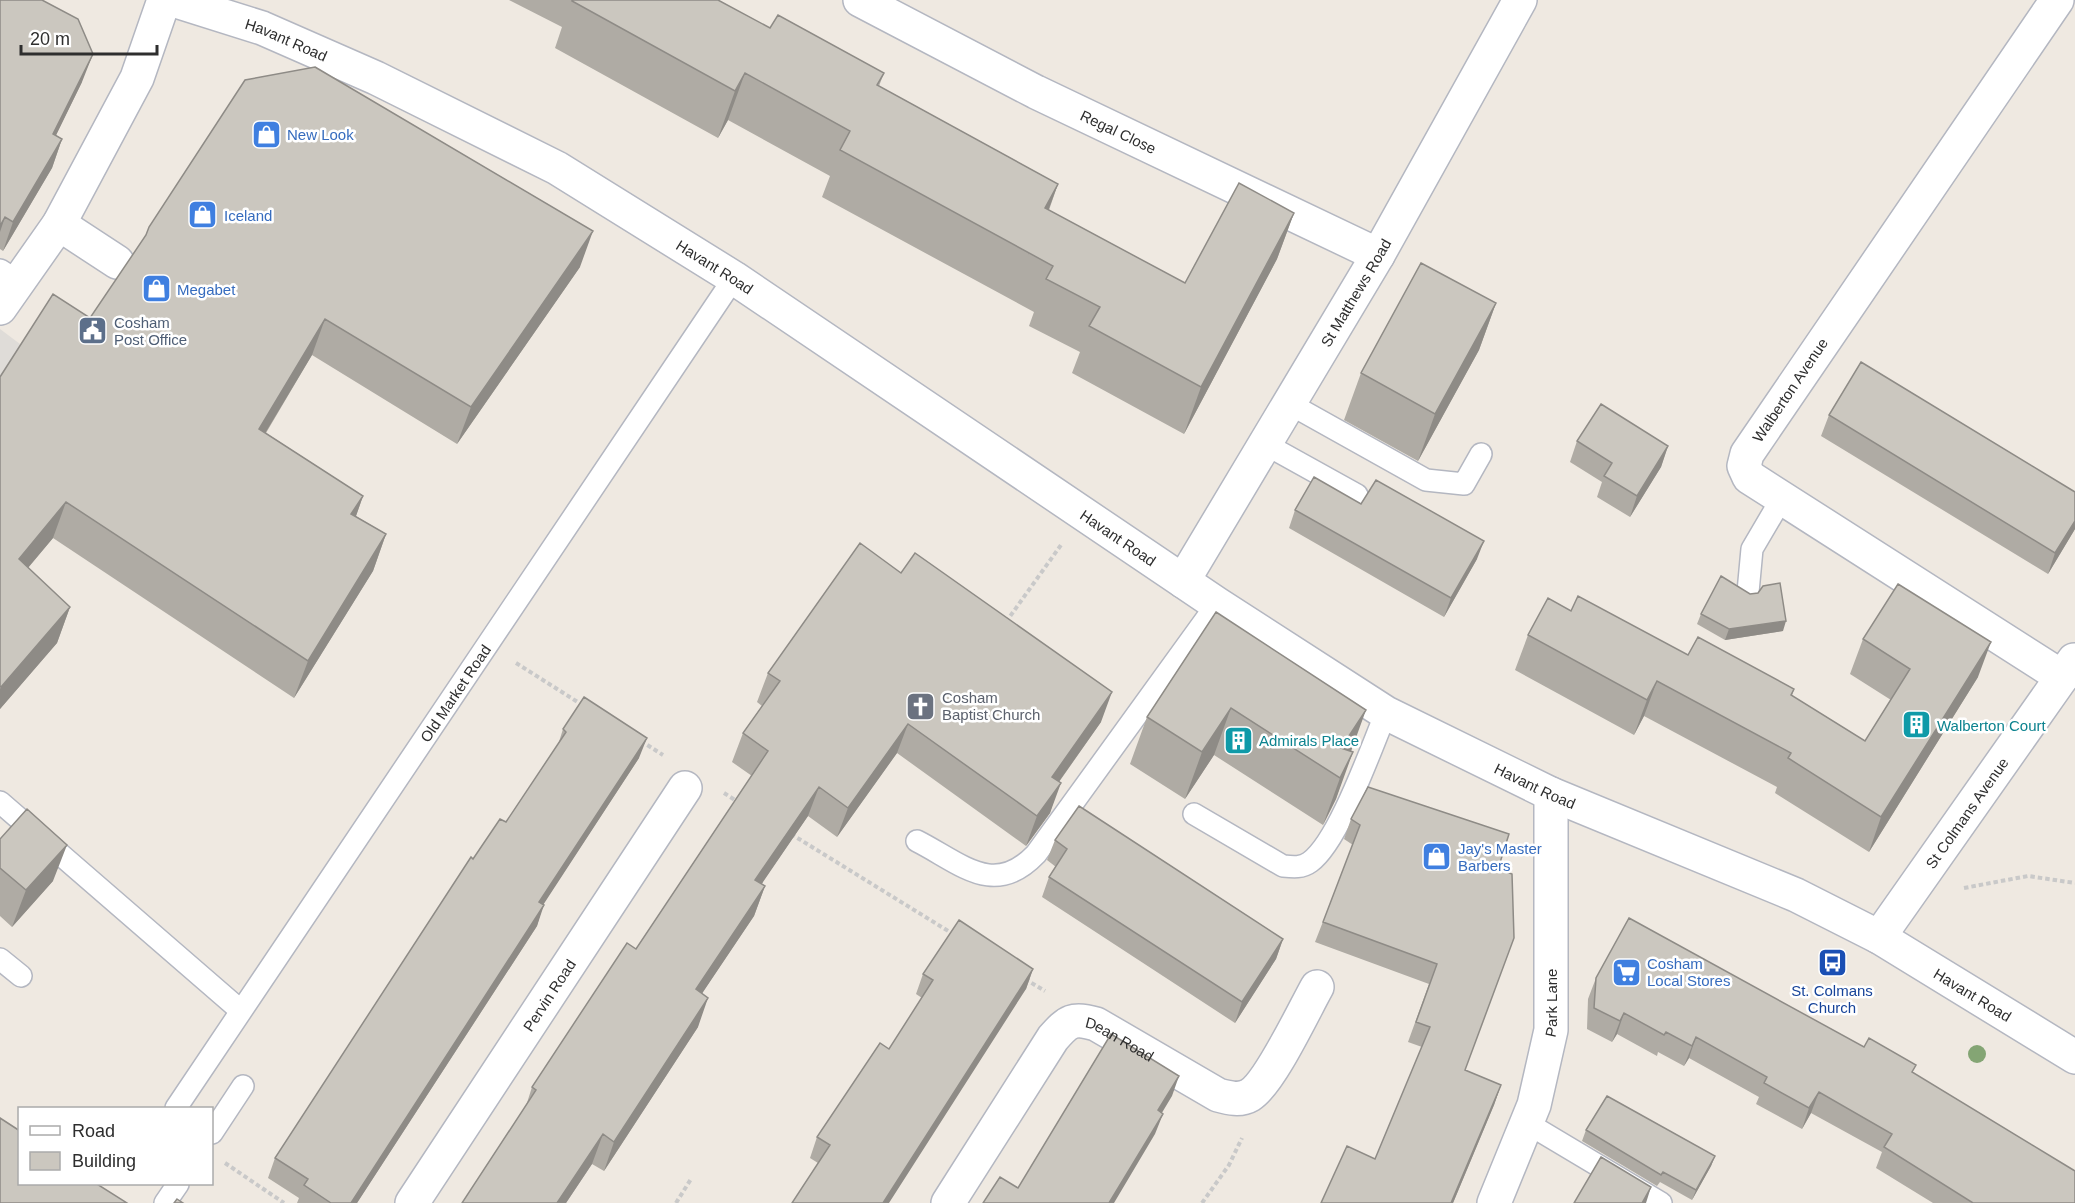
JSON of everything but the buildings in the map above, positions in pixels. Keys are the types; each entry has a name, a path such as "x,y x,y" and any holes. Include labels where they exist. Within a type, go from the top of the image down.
{"street":[{"path":"0,308 10,276 59,224 137,78 164,0"},
{"name":"Havant Road","path":"173,0 262,28 387,83 557,168 734,278 1217,604 1386,713 1551,794 1786,891 1879,937 2075,1057"},
{"name":"Regal Close","path":"861,0 1036,92 1378,255"},
{"name":"St Matthews Road","path":"1183,581 1378,255 1520,0"},
{"name":"Walberton Avenue","path":"2057,0 1746,454 1744,466 1749,477 1782,498 2069,668"},
{"path":"59,224 117,262"},
{"name":"St Colmans Avenue","path":"1879,937 2069,668"},
{"name":"Pervin Road","path":"412,1203 689,781"},
{"name":"Park Lane","path":"1494,1203 1534,1105 1551,1030 1551,794"},
{"path":"1245,1097 1251,1095 1264,1081 1317,987"},
{"name":"Dean Road","path":"948,1203 1053,1038 1065,1024 1081,1019 1096,1024 1218,1095 1236,1099 1245,1097"}],"lane":[{"name":"Old Market Road","path":"177,1107 734,278"},
{"path":"1290,404 1425,480 1464,484 1481,454"},
{"path":"1265,444 1357,495"},
{"path":"1748,592 1752,549 1782,498"},
{"path":"917,841 986,877 1004,876 1021,870 1036,854 1217,604"},
{"path":"1194,814 1283,866 1305,865 1325,844 1338,823 1386,713"},
{"path":"0,802 240,1010"},
{"path":"0,959 21,976"},
{"path":"213,1131 243,1086"},
{"path":"1527,1123 1661,1203"},
{"path":"165,1203 177,1185"}],"path":[{"path":"1002,628 1083,514"},
{"path":"487,645 585,706"},
{"path":"635,737 689,781 744,806"},
{"path":"785,831 957,937"},
{"path":"1902,904 1991,881 2028,876 2075,883"},
{"path":"1017,974 1048,993 1081,1019"},
{"path":"1202,1203 1229,1165 1244,1133 1245,1097"},
{"path":"220,1161 284,1203"},
{"path":"676,1203 691,1179"}],"shaded area":[{"path":"0,329 28,350 0,393"}],"place":[{"name":"New Look","path":"266,134"},
{"name":"Iceland","path":"203,215"},
{"name":"Megabet","path":"156,289"},
{"name":"Cosham Post Office","path":"93,331"},
{"name":"Cosham Baptist Church","path":"921,706"},
{"name":"Walberton Court","path":"1916,725"},
{"name":"Admirals Place","path":"1238,740"},
{"name":"Jay's Master Barbers","path":"1437,857"},
{"name":"St. Colmans Church","path":"1832,963"},
{"name":"Cosham Local Stores","path":"1626,972"}]}
